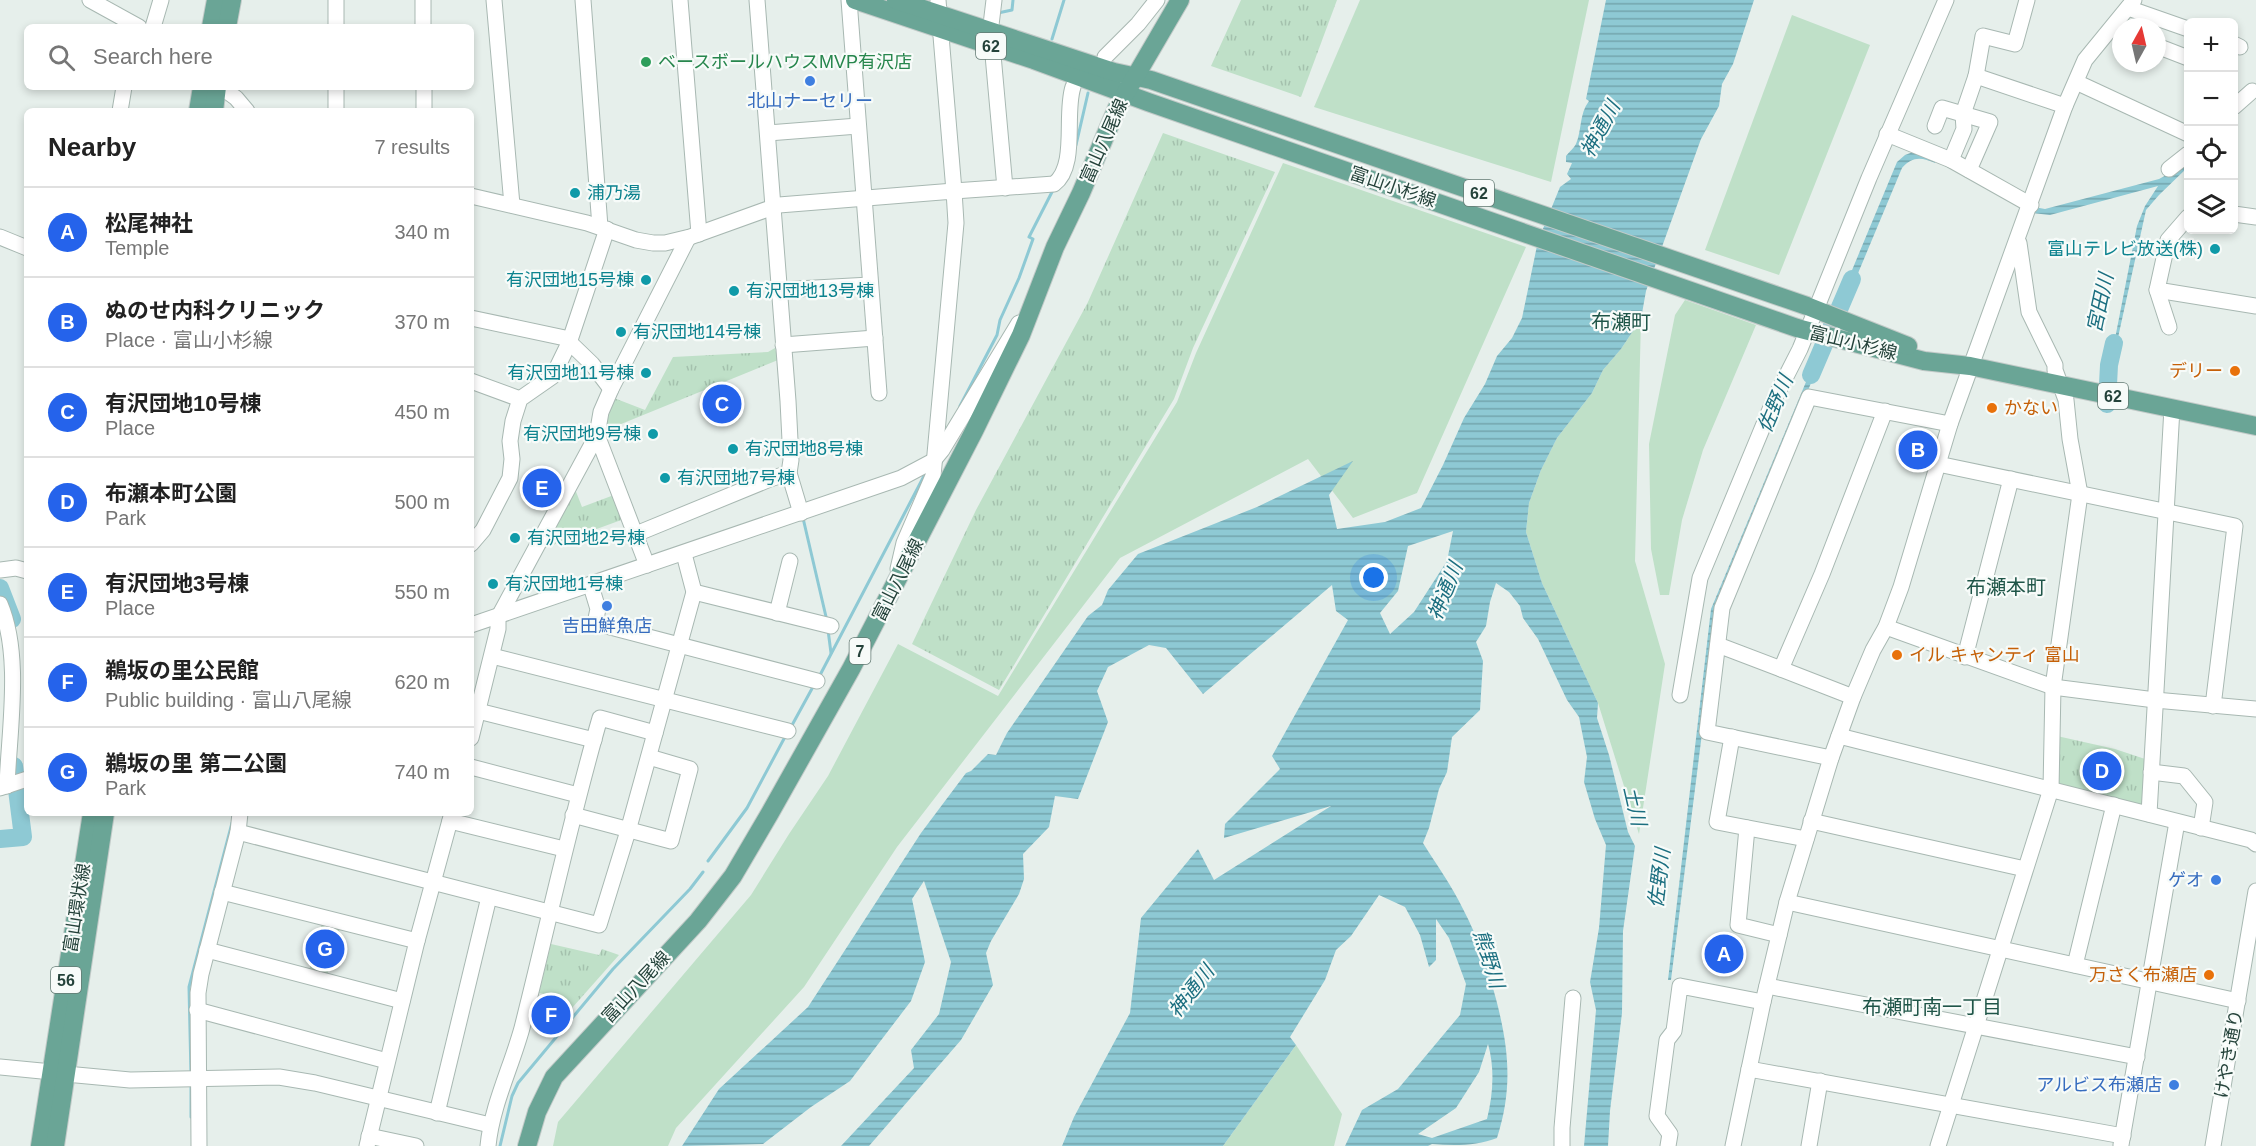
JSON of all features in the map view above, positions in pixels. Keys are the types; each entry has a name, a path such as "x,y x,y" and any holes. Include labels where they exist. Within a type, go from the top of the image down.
{"main road":[{"path":"212,24 216,0"},
{"path":"228,24 232,0"},
{"name":"富山小杉線","path":"855,0 940,15 1148,102 1802,330 1924,360 1970,366 2256,426"},
{"name":"富山小杉線","path":"896,0 1114,72 1143,78 1811,308 1903,345 1970,366"},
{"name":"富山八尾線","path":"527,1146 537,1112 554,1077 698,921 733,876 851,669 1021,335 1055,247 1125,93 1143,78 1153,47 1180,0"},
{"path":"198,108 202,90"},
{"path":"215,108 218,90"},
{"name":"富山環状線","path":"55,1146 59,1073 92,816"},
{"name":"富山環状線","path":"40,1146 59,1073 104,816"}],"street":[{"path":"90,0 134,24"},
{"path":"154,24 161,0"},
{"path":"336,0 336,24"},
{"path":"423,0 423,24"},
{"path":"494,0 512,205"},
{"path":"474,540 483,530 510,478 512,459 510,441 520,399 553,376 569,343 604,228 583,0"},
{"path":"474,726 498,630 498,618 597,435 601,412 611,389 694,236 680,0"},
{"path":"757,0 789,413 789,473 801,513"},
{"path":"849,0 879,393"},
{"path":"991,25 994,0"},
{"path":"1105,57 1138,24 1157,0"},
{"path":"1153,47 1170,0"},
{"path":"1680,695 1700,578 1811,308 1946,0"},
{"path":"1951,160 1964,129 1963,114 1976,76 1983,36 2015,44 2027,0"},
{"path":"2122,18 2131,4 2184,27"},
{"path":"894,588 904,543 933,476 955,235 954,191 940,15"},
{"path":"1733,1146 1763,1002 1787,902 1831,758 1853,697 1873,650 1886,627 1901,587 1950,424 2065,106 2085,60 2112,33"},
{"path":"2166,49 2184,56"},
{"path":"993,55 1005,188"},
{"path":"1976,76 2065,106"},
{"path":"2076,82 2184,132"},
{"path":"474,197 604,228 636,240 652,243 694,236 780,205 1054,184 1060,179 1068,156 1068,112 1073,87"},
{"path":"120,108 124,90"},
{"path":"224,90 236,98 244,108"},
{"path":"336,90 336,108"},
{"path":"424,90 424,108"},
{"path":"2238,103 2252,91"},
{"path":"1935,126 1942,108 1990,122 1969,170"},
{"path":"768,133 858,126"},
{"path":"1887,134 1951,160 2031,205"},
{"path":"2169,169 2184,157"},
{"path":"2238,215 2256,217"},
{"path":"2169,327 2157,290 2168,240 2184,222"},
{"path":"0,237 24,247"},
{"path":"1938,1146 2051,789 2053,687 2080,494 2070,439 2067,400 2055,365 2029,312 2018,239"},
{"path":"779,290 870,285"},
{"path":"2157,290 2256,306"},
{"path":"474,621 498,618 684,554 901,478 933,461 957,428 1035,296"},
{"path":"474,319 565,338 592,364 611,389"},
{"path":"783,345 875,338"},
{"path":"474,382 520,399"},
{"path":"1831,758 1707,732 1722,608 1809,397 1950,424"},
{"path":"2149,814 2172,408"},
{"path":"1781,669 1822,574 1885,411"},
{"path":"597,435 647,565"},
{"path":"1938,464 2235,526 2213,706"},
{"path":"636,534 789,473"},
{"path":"1965,657 2011,479"},
{"path":"238,832 599,925 628,831 694,591 684,554"},
{"path":"777,613 790,561"},
{"path":"0,570 16,568 24,570"},
{"path":"591,586 598,609 596,623 817,681"},
{"path":"694,591 831,626"},
{"path":"1,608 10,638 5,673 12,705 4,787 24,780"},
{"path":"1886,627 2053,687 2156,700 2256,709"},
{"path":"1718,645 1853,697"},
{"path":"492,656 788,731"},
{"path":"478,711 594,740"},
{"path":"488,1146 490,1125 521,1031 564,849 600,718 655,733"},
{"path":"1839,736 2251,840 2256,844"},
{"path":"1732,737 1717,822 1806,839"},
{"path":"573,815 671,841 690,769 649,757"},
{"path":"474,768 578,795"},
{"path":"2151,772 2184,776 2205,802 2201,828"},
{"path":"2075,965 2114,805"},
{"path":"199,1146 197,1010 199,983 238,832 240,816"},
{"path":"416,1146 368,1141 417,941 451,817 564,849"},
{"path":"1811,821 2025,869"},
{"path":"1749,1069 1952,1104 2122,1141 2177,822"},
{"path":"1748,828 1738,925 1779,935"},
{"name":"けやき通り","path":"2213,1146 2238,1000 2252,942 2256,891"},
{"path":"222,892 417,941"},
{"path":"437,1113 489,897"},
{"path":"1787,902 2238,1000"},
{"path":"207,950 402,1001"},
{"path":"1668,1146 1670,1134 1657,1116 1667,1040 1674,1031 1680,986 1763,1002"},
{"path":"1767,986 2137,1057"},
{"path":"1562,1146 1573,998"},
{"path":"197,1010 387,1061"},
{"path":"0,1068 130,1080 279,1077 490,1125"},
{"path":"1809,1146 1820,1081"}],"green space":[{"path":"1241,0 1337,0 1301,97 1211,66"},
{"path":"1360,0 1589,0 1551,182 1314,107"},
{"path":"1792,15 1870,45 1779,275 1705,250"},
{"path":"1163,133 1275,172 1193,348 1174,399 999,690 912,644 976,510 1088,302"},
{"path":"1283,163 1526,247 1417,493 1353,518 1308,459 1120,558 897,847 804,987 676,1128 668,1146 553,1146 558,1122 751,895 828,776 898,644 998,696 1177,402 1196,353"},
{"path":"1685,300 1756,325 1703,450 1682,520 1669,595 1660,595 1651,549 1649,444 1675,315"},
{"path":"1641,319 1635,561 1665,664 1639,834 1598,703 1542,583 1526,532 1529,503 1541,470 1557,438 1592,393 1603,370 1621,349"},
{"path":"775,348 778,360 604,431 614,398 645,410 673,357 768,352"},
{"path":"575,489 582,507 614,495 624,519 542,549"},
{"path":"2057,736 2115,749 2148,760 2145,804 2142,806 2058,786"},
{"path":"322,923 340,927 327,976 309,971"},
{"path":"551,944 599,955 602,949 619,955 572,1008 542,1001 544,994 539,993"},
{"path":"1296,1045 1342,1114 1334,1146 1223,1146"}],"water":[{"name":"神通川","path":"1606,0 1754,0 1733,64 1722,84 1719,106 1701,139 1646,291 1641,319 1621,349 1603,370 1592,393 1557,438 1541,470 1529,503 1526,532 1542,583 1598,703 1597,718 1609,755 1628,832 1635,846 1623,931 1622,1013 1608,1146 1584,1146 1596,1010 1590,982 1599,928 1606,845 1595,819 1584,782 1587,757 1579,717 1567,700 1538,639 1523,618 1520,606 1509,592 1496,583 1486,626 1476,642 1483,661 1480,710 1452,737 1447,772 1439,789 1423,843 1469,920 1496,999 1504,1035 1507,1068 1505,1102 1497,1138 1465,1145 1345,1146 1362,1110 1398,1089 1460,1015 1466,984 1449,938 1436,919 1436,960 1429,967 1420,935 1405,907 1379,895 1351,936 1336,950 1325,980 1290,1037 1296,1045 1223,1146 1062,1146 1074,1117 1130,1013 1141,918 1198,849 1214,880 1331,806 1224,838 1225,824 1280,769 1272,756 1348,620 1336,611 1332,585 1203,694 1166,648 1149,645 1108,667 1097,691 1108,722 1078,799 1055,796 1049,827 1023,854 1024,879 1019,894 986,953 993,985 961,1040 869,1146 841,1146 914,1068 911,1050 939,1014 951,962 924,881 912,899 925,962 911,1001 850,1081 811,1107 763,1144 682,1146 719,1089 808,1007 921,833 966,773 988,754 996,755 1007,733 1088,616 1102,605 1108,590 1138,554 1257,507 1353,461 1329,495 1337,529 1385,522 1421,508 1464,418 1485,384 1497,356 1512,338 1522,318 1538,241 1560,187 1571,179 1567,174 1572,163 1566,162 1566,156 1576,144 1584,111 1589,101 1586,99","holes":["1453,531 1447,561 1414,612 1390,634 1380,613 1398,591 1408,546","1488,1044 1492,1063 1492,1082 1487,1119 1432,1138 1418,1134 1456,1108 1479,1072"]},
{"path":"1913,152 1936,156 1935,163 1917,159 1910,161 1902,168 1846,302 1840,299 1897,162"},
{"path":"2184,162 2184,171 2146,210 2111,369 2107,365 2112,354 2137,226 2145,206 2158,186 2050,215 2031,213 2034,207 2045,209 2159,179"},
{"path":"1816,351 1824,352 1718,606 1671,980 1668,980 1711,609 1816,358"}],"waterway":[{"path":"998,13 1012,10 1013,0"},
{"path":"1052,39 1064,0"},
{"path":"1076,145 1088,93"},
{"path":"960,406 997,335 1000,320 1033,239 1029,237 1053,190"},
{"name":"佐野川","path":"1811,375 1852,279"},
{"name":"宮田川","path":"2107,404 2109,365 2114,343"},
{"path":"819,677 924,476"},
{"path":"803,518 827,621"},
{"path":"0,588 12,619"},
{"path":"828,630 831,653"},
{"path":"791,727 814,685"},
{"path":"708,861 747,808 786,735"},
{"path":"0,839 23,837 14,766"},
{"path":"191,1075 189,987 232,823"},
{"path":"500,1146 512,1096 518,1083 613,969 690,889 703,872"},
{"path":"191,1085 191,1117"}],"place":[{"name":"ベースボールハウスMVP有沢店","path":"646,62"},
{"name":"北山ナーセリー","path":"810,81"},
{"name":"浦乃湯","path":"575,193"},
{"name":"富山テレビ放送(株)","path":"2215,249"},
{"name":"有沢団地15号棟","path":"646,280"},
{"name":"有沢団地13号棟","path":"734,291"},
{"name":"有沢団地14号棟","path":"621,332"},
{"name":"デリー","path":"2235,371"},
{"name":"有沢団地11号棟","path":"646,373"},
{"name":"有沢団地10号棟","path":"722,404"},
{"name":"かない","path":"1992,408"},
{"name":"有沢団地9号棟","path":"653,434"},
{"name":"有沢団地8号棟","path":"733,449"},
{"name":"ぬのせ内科クリニック","path":"1918,450"},
{"name":"有沢団地7号棟","path":"665,478"},
{"name":"有沢団地3号棟","path":"542,488"},
{"name":"有沢団地2号棟","path":"515,538"},
{"name":"有沢団地1号棟","path":"493,584"},
{"name":"吉田鮮魚店","path":"607,606"},
{"name":"イル キャンティ 富山","path":"1897,655"},
{"name":"布瀬本町公園","path":"2102,771"},
{"name":"ゲオ","path":"2216,880"},
{"name":"鵜坂の里 第二公園","path":"325,949"},
{"name":"松尾神社","path":"1724,954"},
{"name":"万さく布瀬店","path":"2209,975"},
{"name":"鵜坂の里公民館","path":"551,1015"},
{"name":"アルビス布瀬店","path":"2174,1085"}],"district":[{"name":"布瀬町","path":"1621,322"},
{"name":"布瀬本町","path":"2006,587"},
{"name":"布瀬町南一丁目","path":"1932,1007"}],"water label":[{"name":"土川","path":"1635,806"},
{"name":"熊野川","path":"1489,959"}]}
